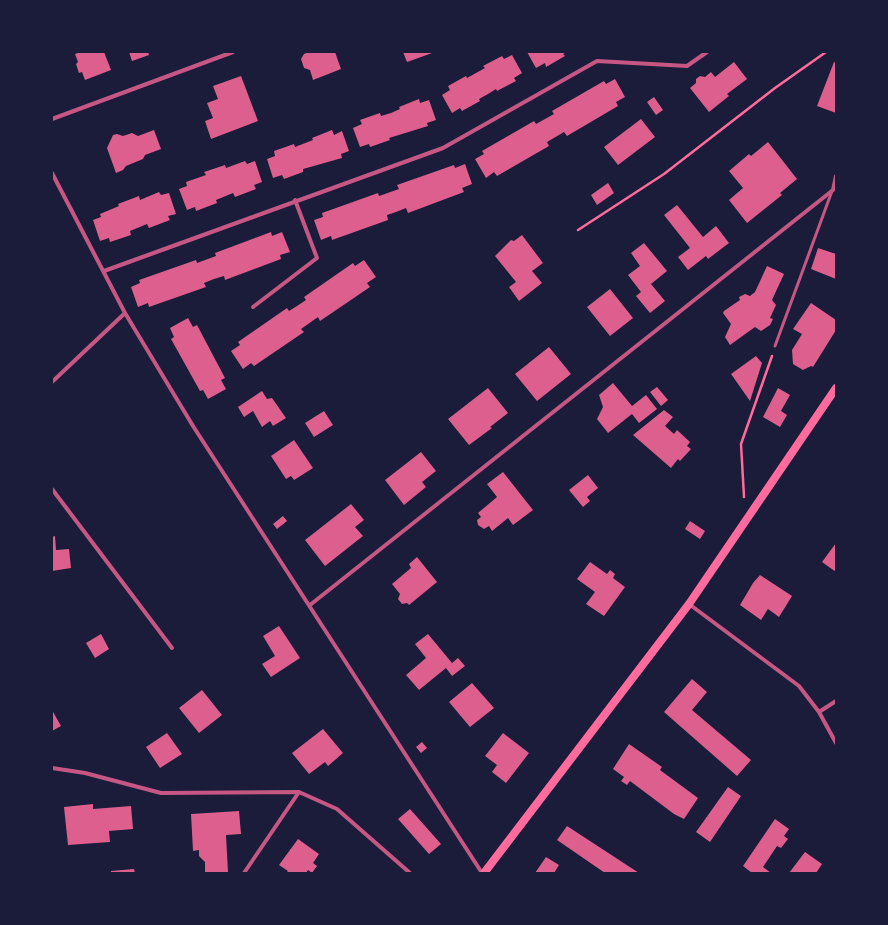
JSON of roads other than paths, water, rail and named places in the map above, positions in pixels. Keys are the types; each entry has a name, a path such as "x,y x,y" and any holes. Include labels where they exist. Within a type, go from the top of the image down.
{"main road":[{"path":"483,873 689,604 836,388"}],"street":[{"path":"52,119 233,52"},
{"path":"104,271 295,200 443,148 597,62 687,66 707,52"},
{"path":"52,173 125,313 193,426 483,873"},
{"path":"310,605 833,190 836,176"},
{"path":"253,307 317,258 295,200"},
{"path":"52,382 125,313"},
{"path":"52,489 172,648"},
{"path":"689,604 799,686 820,712 836,743"},
{"path":"820,712 836,701"},
{"path":"52,768 85,773 161,793 299,792 337,809 410,873"},
{"path":"244,873 299,792"}],"lane":[{"path":"775,346 833,190"}]}
